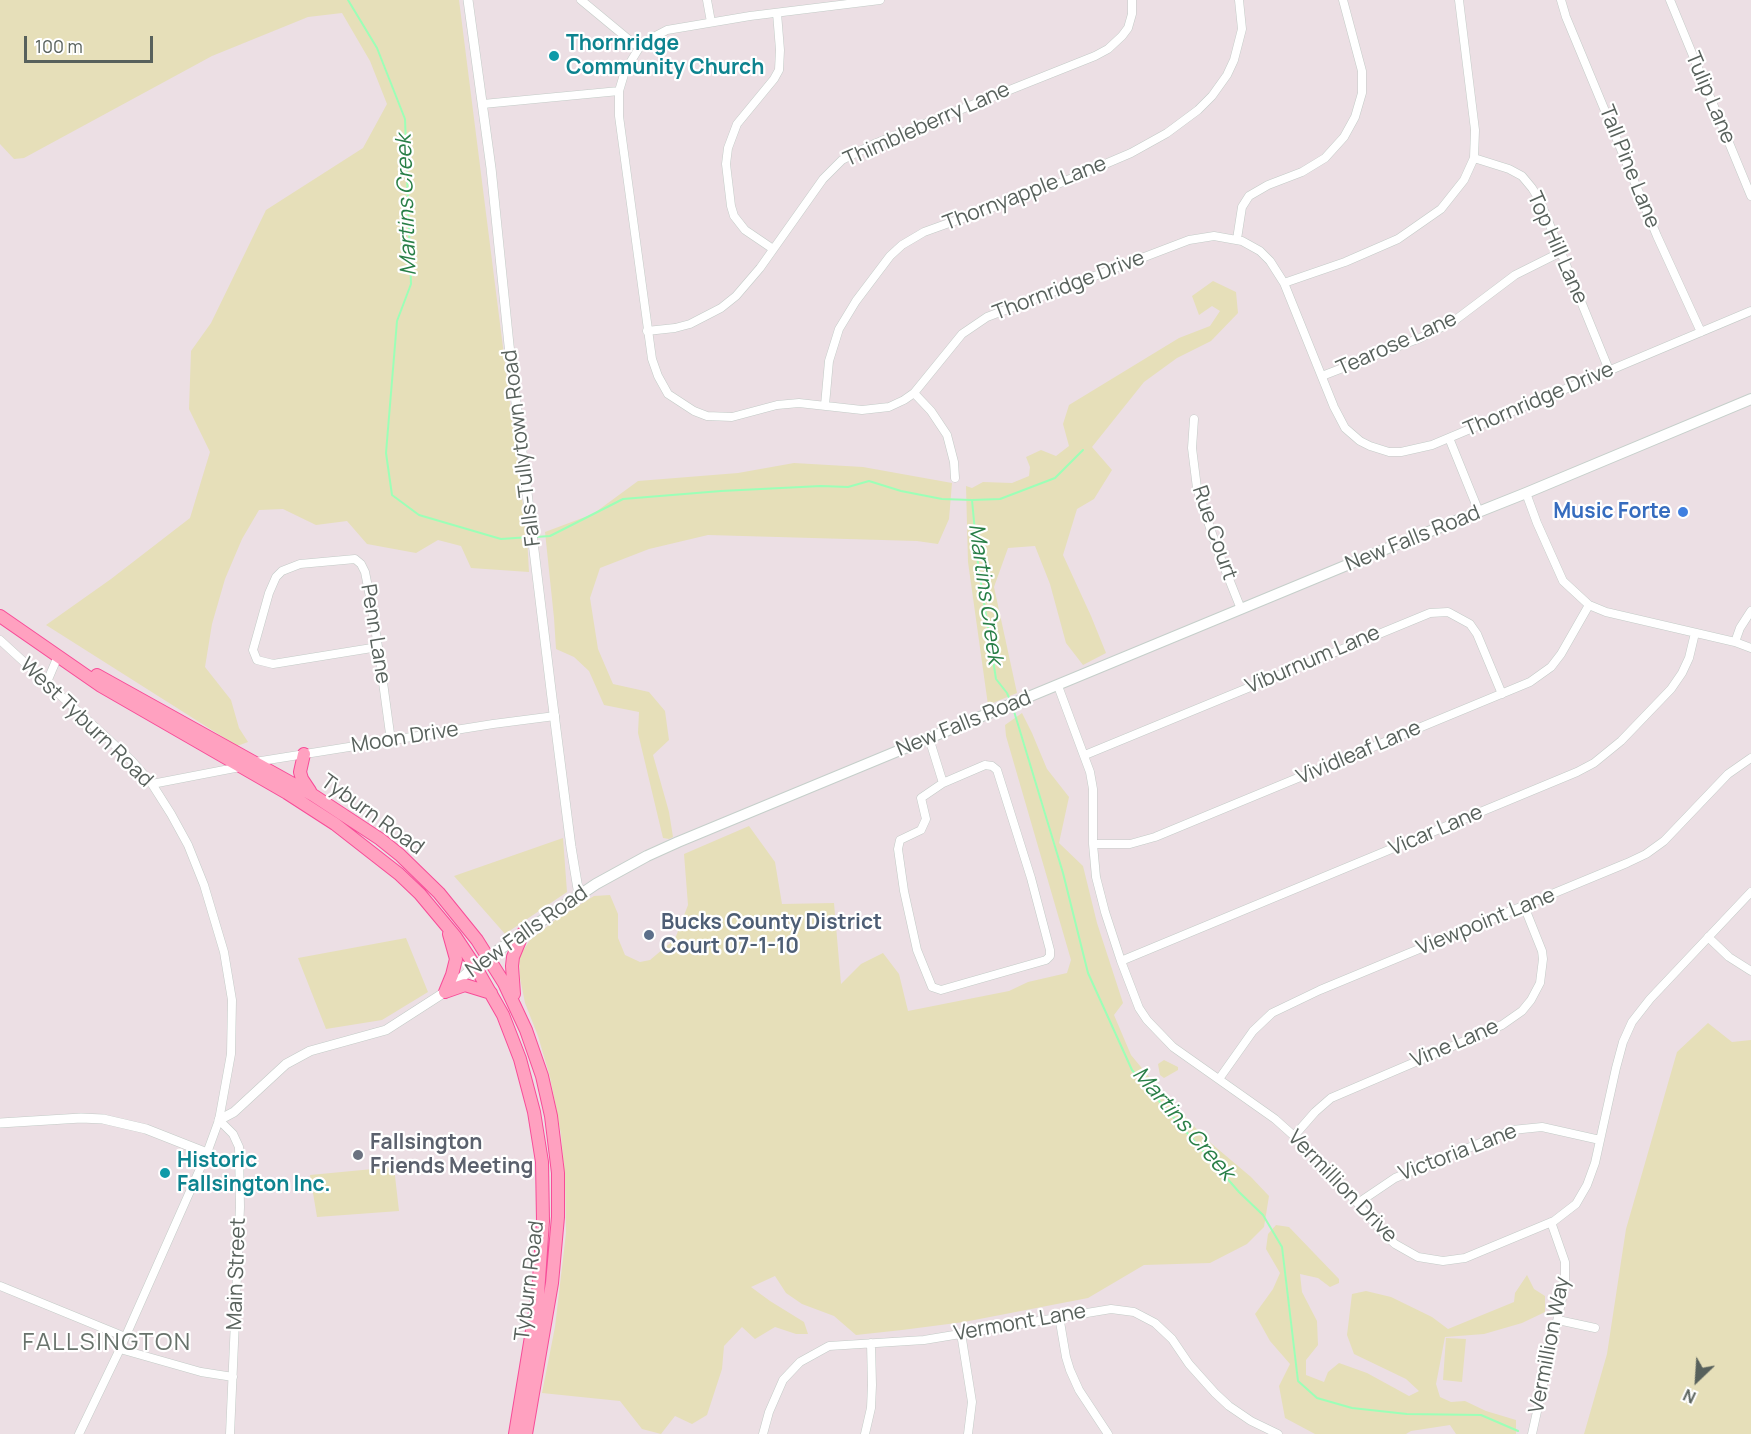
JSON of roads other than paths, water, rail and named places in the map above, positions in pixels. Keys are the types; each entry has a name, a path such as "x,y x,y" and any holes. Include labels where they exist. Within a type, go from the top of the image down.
{"main road":[{"name":"New Falls Road","path":"476,966 579,895 619,871 658,852 1751,399"},
{"name":"Tyburn Road","path":"2,622 136,708 306,805 372,852 399,874 438,915 476,966 509,1030 529,1087 539,1139 543,1221 538,1294 515,1434"},
{"name":"Tyburn Road","path":"58,656 135,695 255,762 313,795 380,839 423,876 464,922 488,956 516,1007 535,1054 551,1116 556,1146 559,1196 557,1236 552,1283 526,1434"},
{"path":"304,754 300,772 313,795"},
{"path":"438,915 451,938 456,959 445,992"},
{"path":"516,1007 512,966 517,944 523,933"},
{"path":"445,992 465,985 491,993"}],"street":[{"name":"Falls-Tullytown Road","path":"468,0 483,104 533,543 579,895"},
{"path":"581,0 639,48"},
{"path":"707,0 711,22"},
{"name":"Thornridge Drive","path":"880,0 667,30 648,40 639,48 625,71 619,91 619,116 652,359 662,386 675,400 694,411 713,416 732,417 784,403 862,410 878,410 896,405 914,393 962,334 1001,310 1189,240 1214,236 1237,239 1260,251 1270,261 1284,283 1334,407 1345,428 1360,441 1389,452 1401,452 1432,445 1751,311"},
{"name":"Thimbleberry Lane","path":"647,331 690,324 721,308 746,286 822,179 842,160 874,144 1102,52 1116,43 1128,28 1132,14 1132,0"},
{"name":"Thornyapple Lane","path":"825,405 829,361 839,329 856,301 890,256 902,245 924,232 1063,182 1131,153 1167,133 1198,110 1212,96 1227,75 1234,60 1242,28 1239,0"},
{"path":"1237,239 1242,207 1249,196 1268,185 1302,172 1325,158 1344,137 1355,117 1362,93 1362,71 1343,0"},
{"path":"1284,283 1379,249 1424,222 1453,196 1464,180 1474,158 1475,130 1459,0"},
{"name":"Tall Pine Lane","path":"1561,0 1566,17 1658,236 1701,332"},
{"name":"Tulip Lane","path":"1670,0 1751,196"},
{"path":"773,249 745,230 734,216 726,164 728,148 737,124 779,70 777,13"},
{"path":"483,104 619,91"},
{"name":"Top Hill Lane","path":"1474,158 1509,169 1528,182 1540,201 1609,370"},
{"name":"Tearose Lane","path":"1322,376 1420,338 1454,321 1515,275 1561,252"},
{"path":"914,393 931,411 947,435 954,462 955,478"},
{"name":"Rue Court","path":"1194,419 1192,448 1197,488 1217,549 1241,609"},
{"path":"1449,438 1479,512"},
{"path":"1526,493 1563,581 1589,605 1632,619 1735,642 1751,648"},
{"name":"Penn Lane","path":"378,647 273,664 257,660 253,650 276,577 286,568 300,564 355,558 361,564 371,602 378,647 391,741"},
{"name":"Vividleaf Lane","path":"1092,844 1130,844 1155,837 1530,682 1551,667 1561,654 1589,605"},
{"path":"1735,642 1751,611"},
{"name":"Viburnum Lane","path":"1085,755 1382,631 1436,612 1454,614 1470,624 1477,634 1502,694"},
{"name":"Vicar Lane","path":"1121,961 1594,763 1621,741 1671,689 1689,658 1695,633"},
{"name":"West Tyburn Road","path":"0,639 131,760 152,784 179,827 201,876 226,961 231,1000 231,1054 219,1120 207,1153 125,1338 79,1434"},
{"path":"47,682 58,656"},
{"name":"Vermillion Drive","path":"1058,686 1085,755 1092,789 1092,844 1098,886 1121,961 1146,1020 1173,1047 1275,1119 1294,1136 1395,1244 1427,1260 1450,1261 1466,1258 1551,1222 1565,1214 1582,1196 1595,1163 1616,1068 1629,1028 1650,999 1751,892"},
{"name":"Moon Drive","path":"255,762 555,716"},
{"path":"929,738 943,783"},
{"name":"Viewpoint Lane","path":"1219,1079 1252,1031 1272,1013 1646,854 1664,841 1728,774 1751,758"},
{"path":"985,765 997,770 1031,878 1050,950 1046,960 941,990 932,987 916,950 898,849 900,840 921,830 926,819 921,798 943,783 985,765"},
{"path":"152,784 241,766"},
{"name":"Vine Lane","path":"1294,1136 1331,1098 1502,1025 1522,1011 1532,1000 1540,983 1543,959 1524,906"},
{"path":"1708,937 1730,957 1751,971"},
{"name":"New Falls Road","path":"219,1120 234,1112 286,1064 310,1051 386,1030 445,992 476,966"},
{"path":"0,1123 81,1118 103,1119 146,1129 207,1153"},
{"name":"Main Street","path":"219,1120 233,1134 239,1147 240,1207 230,1434"},
{"name":"Victoria Lane","path":"1358,1203 1395,1178 1512,1130 1542,1127 1600,1140"},
{"name":"Vermillion Way","path":"1532,1434 1565,1286 1566,1272 1562,1249 1551,1222"},
{"path":"0,1286 125,1338"},
{"name":"Vermont Lane","path":"763,1434 777,1391 783,1380 800,1362 829,1346 924,1340 1059,1316 1125,1309 1145,1316 1164,1331 1199,1376 1228,1406 1278,1434"},
{"path":"1059,1316 1065,1357 1070,1370 1108,1434"},
{"path":"1558,1320 1595,1328"},
{"path":"961,1333 972,1402 968,1434"},
{"path":"865,1434 871,1408 871,1343"},
{"path":"120,1349 201,1372 233,1377"}],"waterway":[{"name":"Martins Creek","path":"348,0 377,48 405,119 411,284 397,321 386,453 392,495 419,515 501,539 530,537"},
{"path":"972,500 1000,499 1055,478 1083,450"},
{"name":"Martins Creek","path":"536,537 550,536 623,499 721,491 821,486 848,487 869,481 901,491 942,499 972,500 978,564 996,679 1010,700"},
{"name":"Martins Creek","path":"1013,708 1063,873 1088,973 1132,1070 1239,1192 1263,1215 1282,1247 1298,1381 1317,1398 1352,1408 1407,1414 1481,1415 1518,1431"}],"place":[{"name":"Thornridge Community Church","path":"554,56"},
{"name":"Music Forte","path":"1683,512"},
{"name":"Bucks County District Court 07-1-10","path":"649,935"},
{"name":"Fallsington Friends Meeting","path":"358,1155"},
{"name":"Historic Fallsington Inc.","path":"165,1173"}],"district":[{"name":"FALLSINGTON","path":"107,1343"}]}
